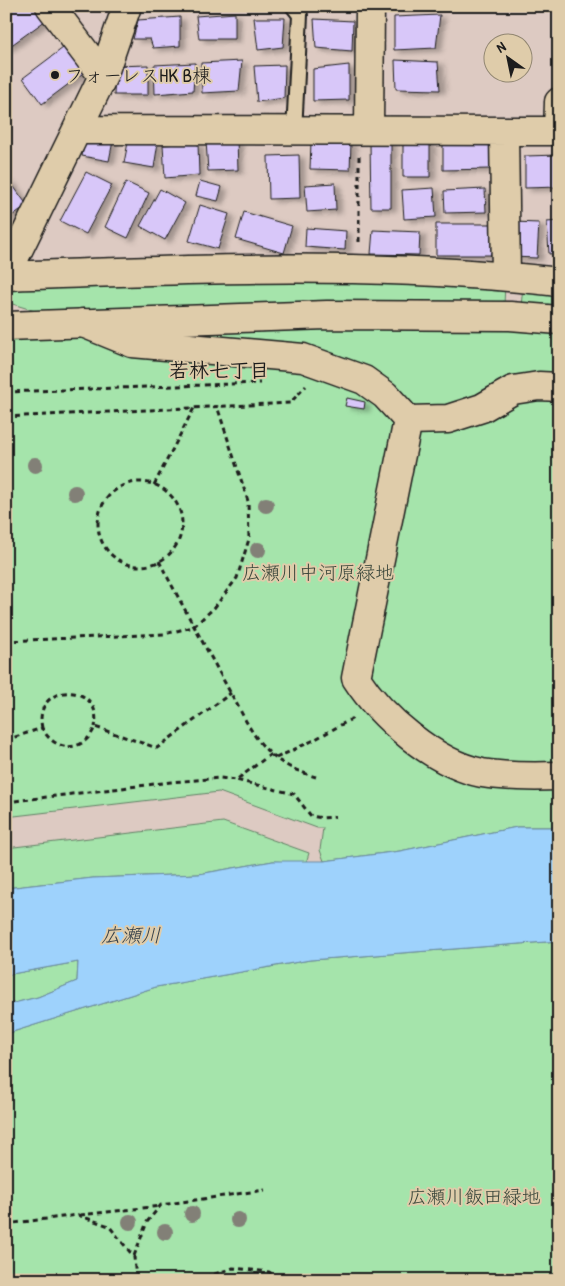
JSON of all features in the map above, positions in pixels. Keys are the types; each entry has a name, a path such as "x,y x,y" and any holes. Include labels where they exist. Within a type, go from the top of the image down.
{"street":[{"path":"50,6 103,76"},
{"path":"127,6 103,76 6,276 170,270 358,270 506,276 559,282"},
{"path":"364,130 370,6"},
{"path":"80,125 87,130 294,132 364,130 558,131 559,102"},
{"path":"504,132 506,276"},
{"path":"6,326 327,315 510,316 559,320"},
{"path":"83,323 132,343 303,358 364,380 385,395 408,420 448,419 482,408 513,390 539,386 559,387"},
{"path":"408,420 356,678 376,705 398,726 439,756 480,772 518,777 559,776"}],"lane":[{"path":"293,6 300,15 294,132"}],"path":[{"path":"358,270 364,130"},
{"path":"6,417 290,403 310,382 301,382"},
{"path":"6,392 262,383"},
{"path":"6,641 164,634 193,627 214,608 237,578 249,539 248,501 217,406"},
{"path":"154,485 194,407"},
{"path":"140,482 154,485 166,491 175,502 180,514 181,528 178,541 170,553 159,561 146,566 132,566 119,561 104,546 98,527 99,513 105,500 114,491 127,484 140,482"},
{"path":"159,561 193,627 249,726 276,759 298,771 316,777"},
{"path":"65,692 80,694 89,701 96,716 92,734 80,745 66,747 53,742 42,728 41,715 46,704 53,696 65,692"},
{"path":"95,727 157,748 231,693"},
{"path":"276,759 312,742 376,705"},
{"path":"6,740 42,728"},
{"path":"236,780 271,754"},
{"path":"6,780 7,802 171,782 220,778 294,794 311,816 322,818 335,817"},
{"path":"6,1224 161,1206 265,1190"},
{"path":"136,1280 134,1257 147,1222 161,1206"},
{"path":"78,1215 109,1226 134,1257"},
{"path":"197,1280 233,1268 269,1272 279,1280"}],"green space":[{"path":"105,279 505,284 504,305 42,313 6,302 6,285"},
{"path":"523,286 559,290 559,310 521,307"},
{"name":"広瀬川中河原緑地","path":"315,326 503,328 559,331 559,827 517,827 400,851 324,861 320,850 323,828 317,828 219,792 6,817 6,337"},
{"path":"223,822 309,853 306,863 273,861 199,874 93,878 6,888 6,848"},
{"name":"広瀬川飯田緑地","path":"559,941 559,1280 6,1280 6,1034 156,987 310,960"},
{"path":"78,962 77,981 38,997 6,1005 6,975"}],"water":[{"name":"広瀬川","path":"517,827 559,827 559,941 310,960 156,987 6,1034 6,1005 38,997 77,981 78,962 6,975 6,888 93,878 199,874 273,861 324,861 400,851"}],"building":[{"path":"9,6 40,6 49,18 6,49 6,8"},
{"path":"235,13 235,39 199,39 196,16"},
{"path":"440,15 436,48 394,50 394,17"},
{"path":"180,17 180,46 153,48 150,39 133,39 138,20"},
{"path":"254,18 285,18 283,47 258,50"},
{"path":"314,19 353,21 352,51 316,48"},
{"name":"フォーレスHK B棟","path":"67,45 86,71 42,104 23,78"},
{"path":"395,60 438,62 440,90 396,89"},
{"path":"242,61 239,91 202,93 201,63"},
{"path":"195,63 193,91 155,94 154,65"},
{"path":"148,65 148,95 114,95 115,66"},
{"path":"285,65 284,98 257,102 254,66"},
{"path":"349,65 349,100 313,101 313,69"},
{"path":"86,135 113,141 109,161 82,156"},
{"path":"129,137 158,142 154,168 124,163"},
{"path":"237,139 238,170 208,171 206,141"},
{"path":"403,140 430,140 430,177 403,177"},
{"path":"311,142 351,143 350,170 310,169"},
{"path":"370,142 391,142 391,208 371,208"},
{"path":"443,142 490,142 490,169 443,170"},
{"path":"198,143 199,175 165,178 163,145"},
{"path":"299,155 300,198 269,199 268,156"},
{"path":"559,155 559,187 525,188 525,156"},
{"path":"86,172 112,185 86,234 60,221"},
{"path":"9,180 27,205 6,220 6,182"},
{"path":"200,181 222,187 218,201 196,196"},
{"path":"126,182 149,193 128,238 105,227"},
{"path":"335,183 336,210 307,212 305,185"},
{"path":"434,188 436,217 404,219 402,190"},
{"path":"160,189 185,203 165,240 140,226"},
{"path":"485,189 486,212 445,213 444,191"},
{"path":"200,205 229,214 218,249 189,241"},
{"path":"244,212 292,226 284,253 236,239"},
{"path":"559,221 559,253 549,254 547,222"},
{"path":"513,222 539,223 537,258 512,257"},
{"path":"436,224 491,224 491,255 436,255"},
{"path":"306,228 346,231 345,250 305,247"},
{"path":"373,230 420,232 419,255 371,254"},
{"path":"347,398 365,402 364,409 345,406"}],"place":[{"name":"フォーレスHK B棟","path":"55,75"}],"district":[{"name":"若林七丁目","path":"219,370"}]}
